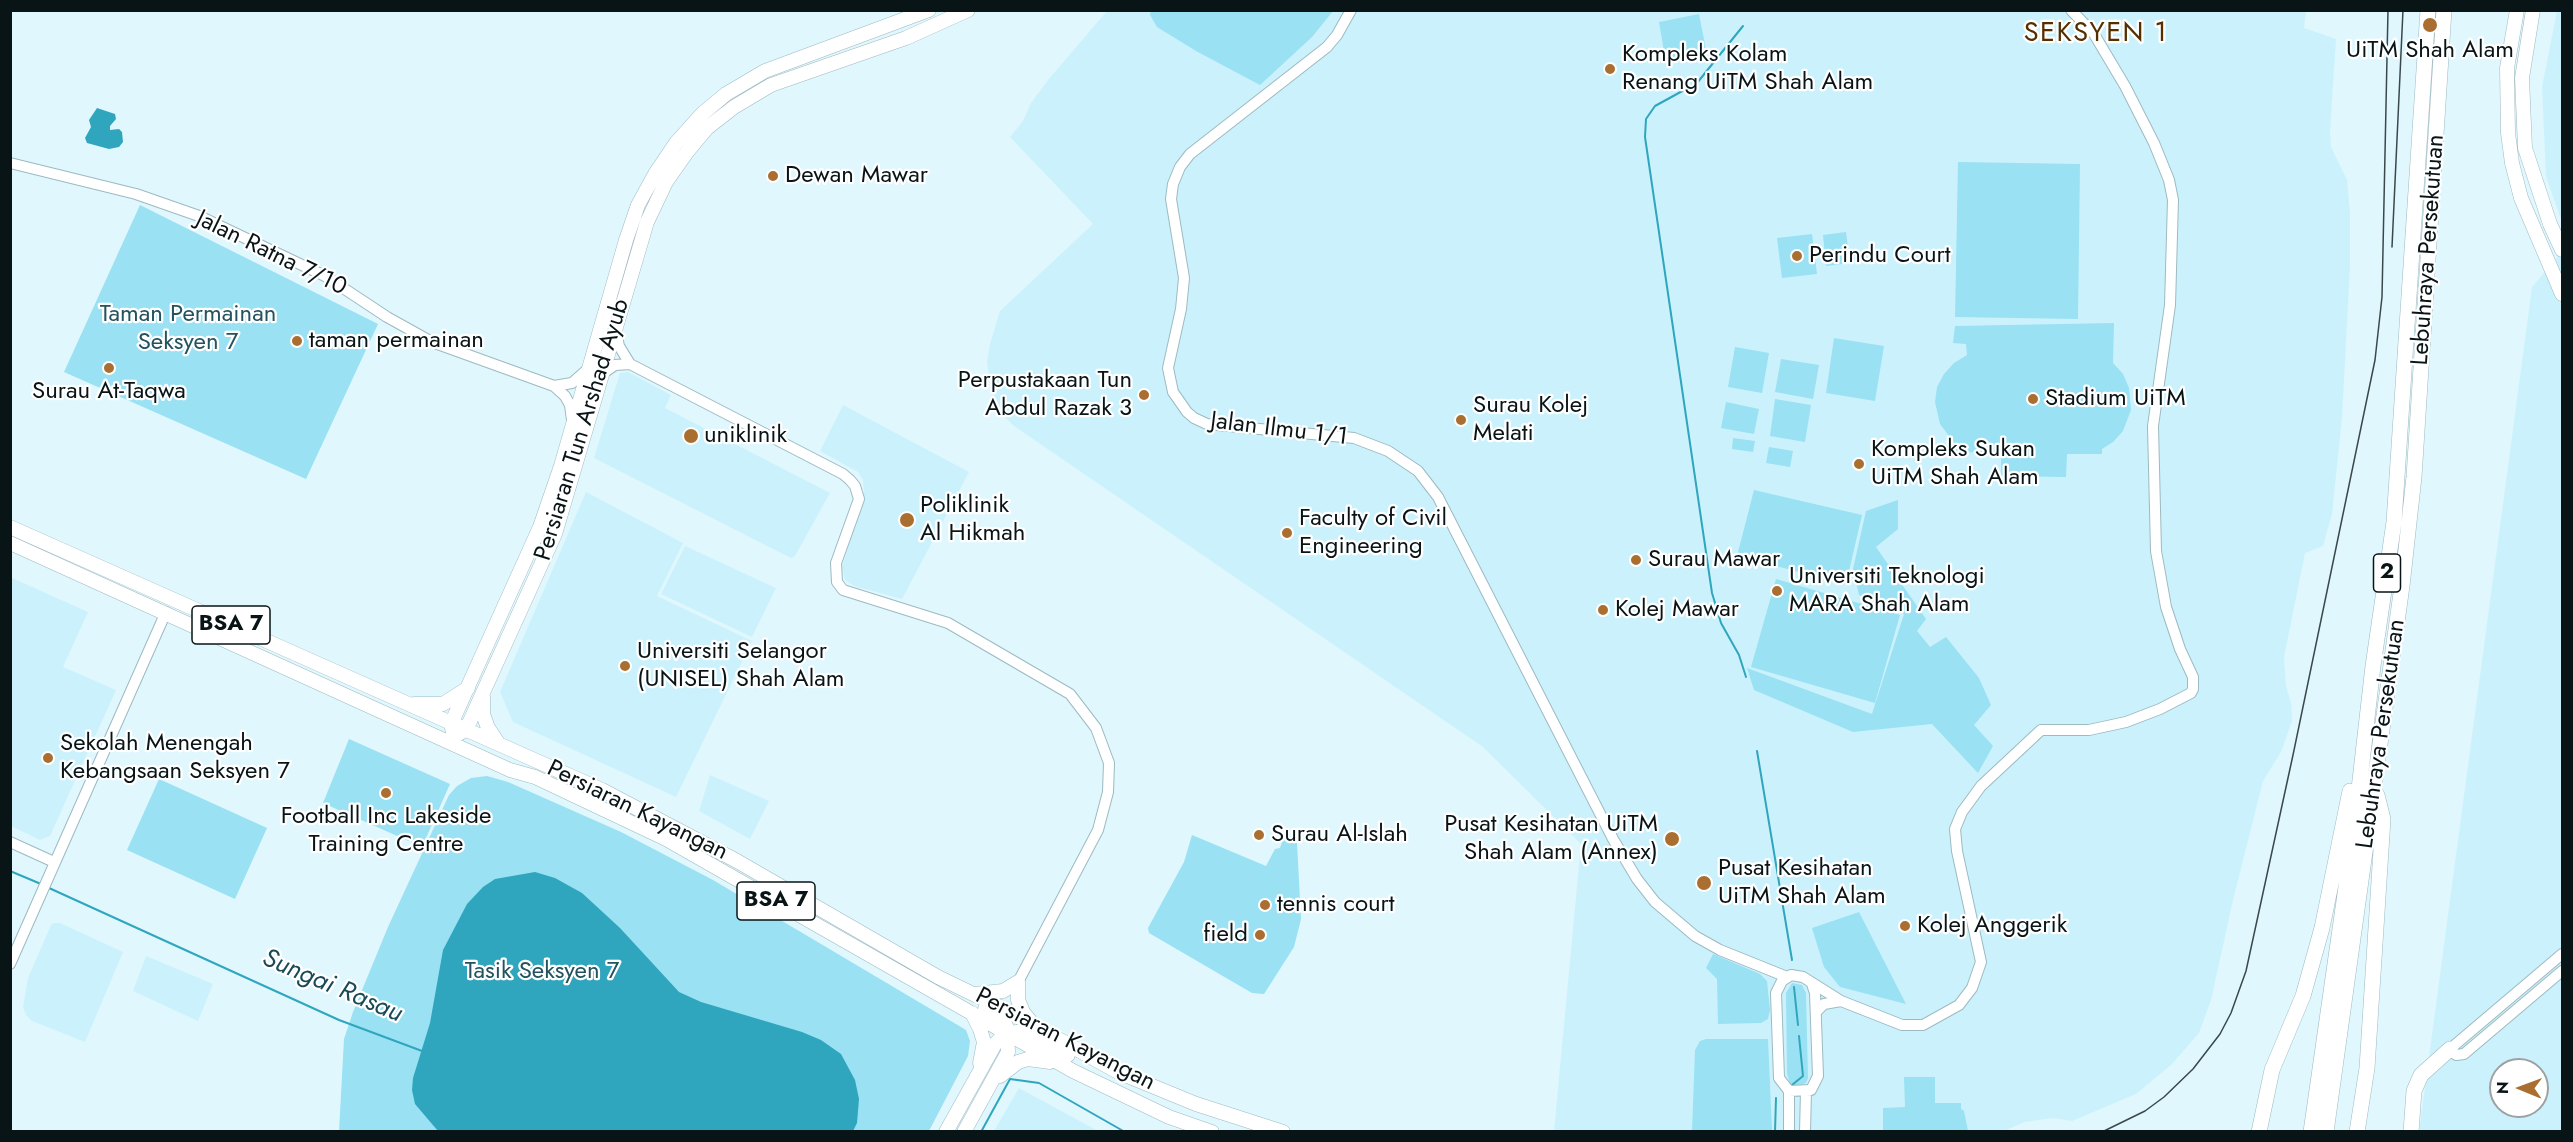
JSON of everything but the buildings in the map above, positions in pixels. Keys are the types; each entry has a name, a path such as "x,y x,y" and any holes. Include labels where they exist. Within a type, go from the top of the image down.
{"highway":[{"name":"Lebuhraya Persekutuan","path":"2311,1131 2355,824 2373,666 2394,522 2428,10"},
{"name":"Lebuhraya Persekutuan","path":"2326,1131 2375,790 2414,477 2444,10"},
{"path":"2248,1131 2303,996 2322,928 2373,666"},
{"path":"2357,1131 2367,1068 2383,819 2375,790"},
{"path":"2411,1131 2414,1091 2421,1075 2450,1049"},
{"path":"2259,1131 2272,1070"},
{"path":"2360,1115 2364,1131"}],"main road":[{"path":"890,25 902,10"},
{"path":"2517,10 2507,68 2506,109 2512,163 2521,198 2562,294"},
{"path":"2534,10 2522,78 2524,148 2550,224 2562,250"},
{"name":"Persiaran Tun Arshad Ayub","path":"457,730 468,688 540,527 561,466 638,205 654,174 702,114 726,94 765,71 923,12"},
{"name":"Persiaran Tun Arshad Ayub","path":"457,730 483,692 555,534 647,222 666,182 687,152 707,128 734,107 771,85 906,38 963,13"},
{"name":"Persiaran Kayangan","path":"10,527 403,703 457,730 498,744 660,819 938,977 975,994 1118,1072 1196,1104 1284,1131"},
{"name":"Persiaran Kayangan","path":"10,543 375,707 396,720 510,770 535,777 666,839 1061,1064 1169,1117 1212,1131"},
{"path":"403,703 443,704 468,688"},
{"path":"483,692 483,714 498,744"},
{"path":"375,707 457,730 535,777"},
{"path":"938,977 954,991 1002,1019 1008,1035 1008,1052 964,1131"},
{"path":"975,994 1003,991 1018,981"},
{"path":"1018,981 1018,1000 1023,1012 1037,1027"},
{"path":"961,1106 983,1056 984,1042 970,1011"},
{"path":"946,1131 995,1044 1016,1032 1023,1032 1076,1059 1118,1072"},
{"path":"986,1094 1002,1073 1018,1062 1039,1060 1061,1064"}],"street":[{"name":"Jalan Ilmu 1/1","path":"1351,10 1337,35 1327,46 1190,154 1180,167 1173,184 1171,199 1184,278 1181,309 1168,368 1173,392 1186,412 1207,424 1354,438 1388,451 1418,471 1438,496 1613,839 1637,879 1655,902 1676,922 1720,950 1787,977 1803,977 1841,1001 1893,1023 1912,1026 1923,1025 1959,1005 1972,988 1981,962 1957,851 1955,829 1962,812 1981,786 2041,730 2089,729 2126,722 2160,709 2191,693 2193,689 2193,677 2180,649 2166,607 2156,551 2153,426 2170,305 2173,200 2169,180 2154,143 2125,86 2094,34 2071,10"},
{"path":"923,12 932,20 963,13"},
{"name":"Jalan Ratna 7/10","path":"10,163 136,194 199,216 326,276 387,317 432,342 554,386"},
{"path":"616,325 619,346 630,364"},
{"path":"602,374 615,365 630,364 843,474 855,486 859,499 836,563 835,572 839,587 948,623 1070,694 1096,728 1109,763 1108,792 1098,830 1018,981"},
{"path":"554,386 572,383 589,368"},
{"path":"554,386 562,392 570,405 572,423"},
{"path":"10,964 166,612"},
{"path":"10,842 54,862"},
{"path":"2562,954 2450,1049 2457,1055 2464,1054 2562,971"},
{"path":"1760,966 1770,978 1776,993 1779,1078 1789,1091 1789,1131"},
{"path":"1776,993 1779,985 1787,977"},
{"path":"1789,1091 1811,1090 1818,1076 1816,1012 1812,984"},
{"path":"1816,1012 1824,1004 1841,1001"},
{"path":"1805,1131 1806,1092"}],"shaded area":[{"name":"Universiti Teknologi MARA Shah Alam","path":"1107,11 2306,11 2304,28 2336,39 2330,132 2331,147 2347,180 2350,213 2350,265 2342,418 2332,514 2323,546 2305,553 2284,657 2292,721 2281,752 2263,781 2211,1000 2199,1033 2171,1065 2136,1094 2072,1121 2053,1118 2024,1122 2002,1132 1554,1131 1581,844 1483,747 1014,426 1005,417 992,394 987,362 1000,311 1093,224 1010,137 1023,121 1031,103 1048,80"},
{"path":"2557,11 2562,11 2562,222 2546,176 2542,87"},
{"path":"97,108 115,114 116,119 110,126 110,130 119,129 122,132 123,142 119,147 109,149 87,143 85,138 91,127 89,120"},
{"path":"2562,252 2562,1131 2419,1132 2532,287"},
{"path":"628,372 671,395 665,408 830,493 795,556 791,558 594,458 620,373"},
{"path":"843,405 969,472 902,599 854,586 845,580 842,567 864,492 863,480 858,472 820,451"},
{"name":"Universiti Selangor (UNISEL) Shah Alam","path":"586,492 683,543 657,596 752,641 676,797 513,722 500,692"},
{"path":"685,546 776,588 752,637 661,594"},
{"name":"Sekolah Menengah Kebangsaan Seksyen 7","path":"10,577 88,612 63,667 116,690 50,836 40,840 11,826"},
{"path":"710,775 769,801 750,839 699,811"},
{"name":"Tasik Seksyen 7","path":"535,872 555,878 582,893 620,928 679,992 701,1002 802,1032 821,1040 841,1054 855,1080 859,1099 857,1123 853,1131 438,1131 415,1104 412,1090 413,1078 430,1023 443,950 467,904 483,887 495,879"},
{"path":"60,923 123,952 85,1042 32,1021 26,1015 23,1007 28,978 51,925"},
{"path":"146,956 213,984 198,1021 133,991"},
{"path":"1019,1088 1098,1131 994,1131"}],"green space":[{"path":"1151,10 1333,11 1312,37 1260,85 1157,27 1150,15"},
{"path":"1699,14 1707,55 1666,63 1659,22"},
{"path":"1958,162 2080,164 2078,319 1955,317"},
{"name":"Taman Permainan Seksyen 7","path":"140,205 378,324 306,479 64,372"},
{"path":"1846,232 1850,263 1826,266 1823,235"},
{"name":"Perindu Court","path":"1812,234 1817,274 1782,278 1777,238"},
{"name":"Stadium UiTM","path":"2114,323 2113,363 2123,374 2129,388 2131,410 2123,431 2113,442 2102,449 2102,454 2067,454 2066,477 2001,476 2001,453 1950,452 1950,444 1955,444 1940,424 1935,402 1937,387 1944,374 1954,363 1967,355 1966,344 1953,343 1955,326"},
{"path":"1834,338 1884,346 1875,401 1826,393"},
{"path":"1735,347 1769,353 1762,393 1728,387"},
{"path":"1781,359 1819,365 1813,399 1775,392"},
{"path":"1775,399 1811,405 1805,442 1770,436"},
{"path":"1726,402 1759,409 1754,434 1721,428"},
{"path":"1733,438 1755,441 1753,452 1732,449"},
{"path":"1769,447 1793,451 1790,467 1766,463"},
{"path":"1754,490 1862,515 1846,584 1737,556"},
{"path":"1898,500 1898,529 1876,547 1926,619 1917,631 1930,647 1946,637 1979,678 1991,705 1974,725 1993,746 1978,773 1932,724 1853,732 1754,690 1747,668 1872,714 1904,614 1859,595 1853,569 1866,511"},
{"path":"1776,579 1900,615 1875,703 1751,667"},
{"name":"Football Inc Lakeside Training Centre","path":"349,739 450,784 422,847 323,803"},
{"name":"Tasik Seksyen 7","path":"487,776 508,782 621,832 713,880 966,1030 970,1041 968,1056 929,1131 339,1132 344,1039 388,927 449,795 457,786 471,778"},
{"path":"159,779 267,828 235,899 127,850"},
{"path":"1192,835 1266,866 1275,849 1280,848 1284,836 1290,836 1297,843 1301,919 1294,947 1264,994 1252,993 1149,933 1148,928 1184,862"},
{"path":"1859,912 1906,1004 1840,987 1824,967 1812,928"},
{"path":"1713,954 1760,974 1767,981 1770,1010 1768,1019 1761,1023 1718,1024 1717,979 1706,968"},
{"path":"1792,983 1802,985 1806,993 1808,1078 1806,1083 1796,1087 1790,1083 1787,1074 1786,993"},
{"path":"1706,1039 1768,1039 1772,1131 1692,1131 1695,1050 1700,1041"},
{"path":"1904,1077 1935,1077 1935,1103 1961,1103 1968,1131 1883,1131 1883,1108 1905,1107"}],"waterway":[{"path":"1743,26 1697,83 1655,106 1646,119 1645,137 1712,593 1721,623 1739,655 1746,677"},
{"path":"1757,751 1792,960"},
{"name":"Sungai Rasau","path":"10,871 41,884"},
{"name":"Sungai Rasau","path":"49,888 339,1020 422,1051"},
{"path":"1794,987 1798,1025"},
{"path":"1792,1085 1803,1076 1799,1036"},
{"path":"981,1132 1010,1079 1039,1083 1125,1132"},
{"path":"1775,1132 1776,1098"}],"tram line":[{"path":"2102,1132 2145,1111 2164,1097 2193,1069 2220,1034 2231,1013 2246,971 2375,360 2382,297 2388,10"},
{"path":"2392,247 2403,10"}],"place":[{"name":"UiTM Shah Alam","path":"2430,25"},
{"name":"Kompleks Kolam Renang UiTM Shah Alam","path":"1610,69"},
{"name":"Dewan Mawar","path":"773,176"},
{"name":"Perindu Court","path":"1797,256"},
{"name":"taman permainan","path":"297,341"},
{"name":"Surau At-Taqwa","path":"109,368"},
{"name":"Perpustakaan Tun Abdul Razak 3","path":"1144,395"},
{"name":"Stadium UiTM","path":"2033,399"},
{"name":"Surau Kolej Melati","path":"1461,420"},
{"name":"uniklinik","path":"691,436"},
{"name":"Kompleks Sukan UiTM Shah Alam","path":"1859,464"},
{"name":"Poliklinik Al Hikmah","path":"907,520"},
{"name":"Faculty of Civil Engineering","path":"1287,533"},
{"name":"Surau Mawar","path":"1636,560"},
{"name":"Universiti Teknologi MARA Shah Alam","path":"1777,591"},
{"name":"Kolej Mawar","path":"1603,610"},
{"name":"Universiti Selangor (UNISEL) Shah Alam","path":"625,666"},
{"name":"Sekolah Menengah Kebangsaan Seksyen 7","path":"48,758"},
{"name":"Football Inc Lakeside Training Centre","path":"386,793"},
{"name":"Surau Al-Islah","path":"1259,835"},
{"name":"Pusat Kesihatan UiTM Shah Alam (Annex)","path":"1672,839"},
{"name":"Pusat Kesihatan UiTM Shah Alam","path":"1704,883"},
{"name":"tennis court","path":"1265,905"},
{"name":"Kolej Anggerik","path":"1905,926"},
{"name":"field","path":"1260,935"}],"district":[{"name":"SEKSYEN 1","path":"2096,34"}]}
